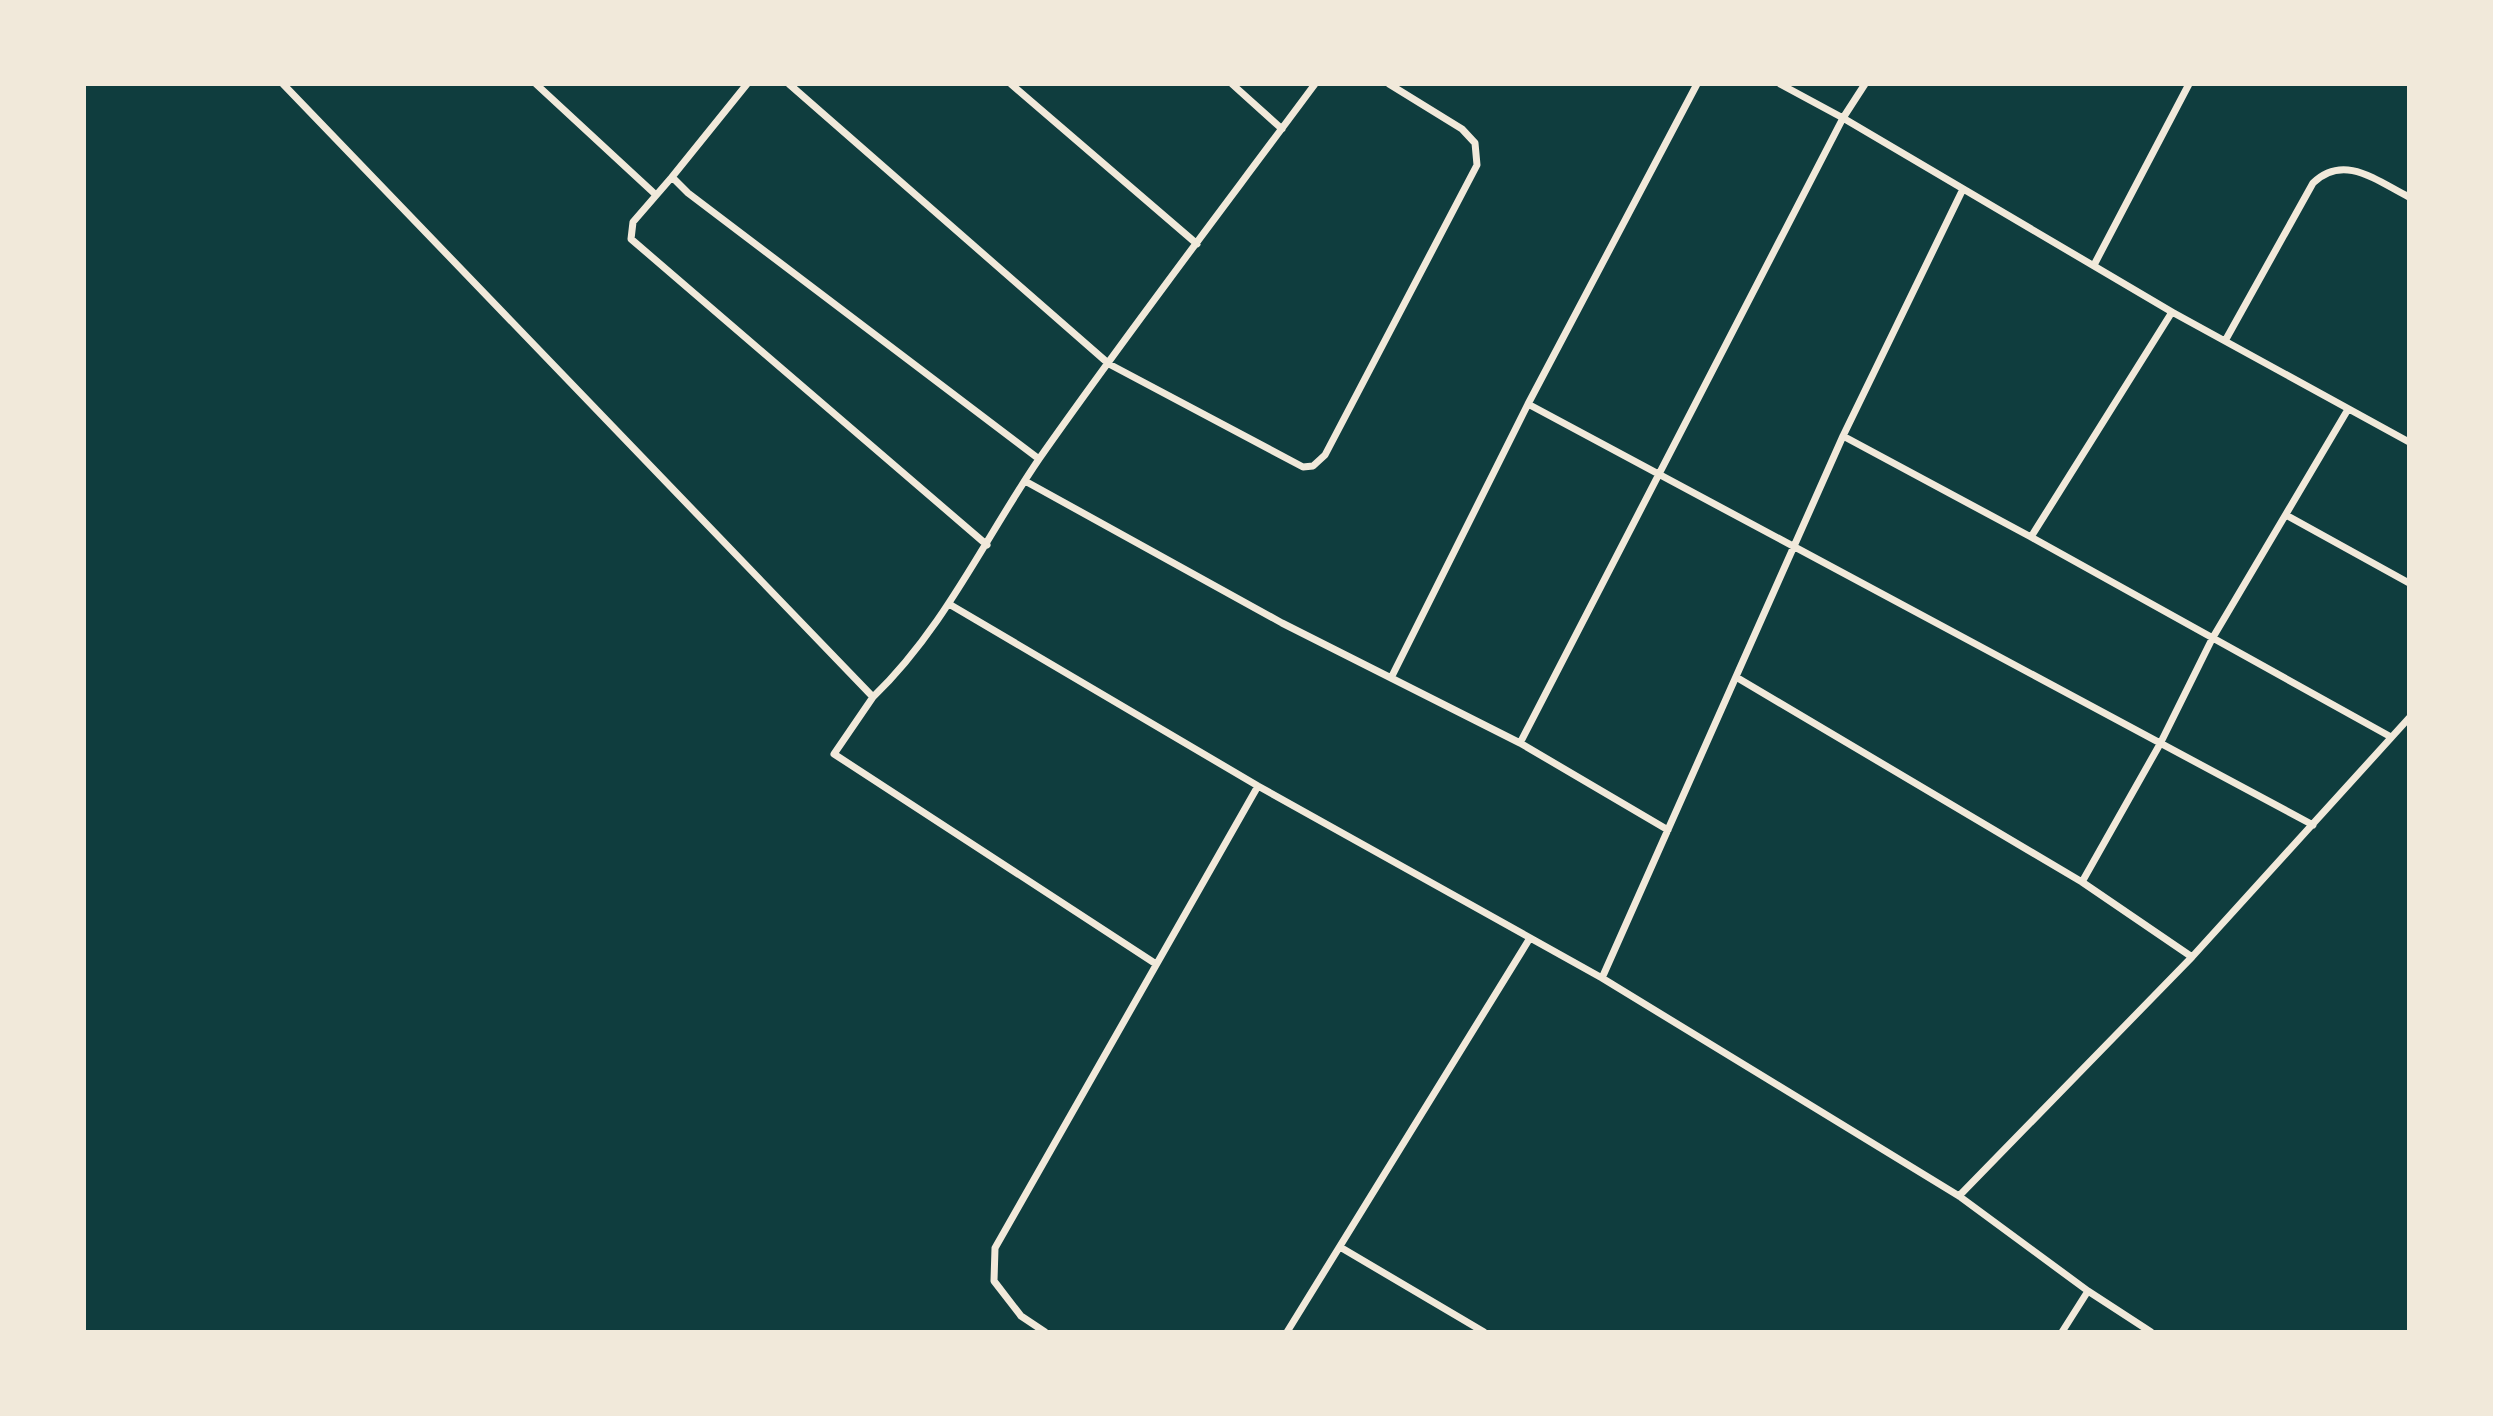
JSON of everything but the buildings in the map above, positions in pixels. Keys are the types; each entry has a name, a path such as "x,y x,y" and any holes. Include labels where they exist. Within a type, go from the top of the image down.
{"street":[{"path":"283,84 873,696"},
{"path":"536,84 656,195"},
{"path":"747,84 633,222 631,239 987,545"},
{"path":"789,84 1109,364 1303,467 1320,461 1477,165 1475,143 1462,129 1389,84"},
{"path":"1011,84 1197,244"},
{"path":"1232,84 1282,129"},
{"path":"1156,964 834,754 873,696 891,680 949,604 1039,459 1315,84"},
{"path":"1391,678 1528,404 1697,84"},
{"path":"1780,84 1843,118 2172,312 2347,411 2409,442"},
{"path":"1520,743 1843,118 1865,84"},
{"path":"2094,265 2186,85"},
{"path":"2225,341 2313,183 2325,172 2333,169 2352,170 2409,198"},
{"path":"672,177 688,193 1039,459"},
{"path":"1602,978 1843,436 1963,189"},
{"path":"2031,537 2172,312"},
{"path":"1528,404 1795,544 2313,825"},
{"path":"2082,882 2160,744 2212,639 2347,411"},
{"path":"1843,436 2391,737"},
{"path":"1025,481 1282,623 1520,743 1668,830"},
{"path":"2286,515 2409,583"},
{"path":"949,604 1258,786 1602,978 1959,1196 2088,1291 2151,1332"},
{"path":"1736,677 2082,882 2192,957"},
{"path":"1959,1196 2192,957 2409,718"},
{"path":"1045,1332 1021,1316 994,1281 995,1248 1258,786"},
{"path":"1287,1332 1530,938"},
{"path":"1340,1247 1484,1332"},
{"path":"2063,1332 2088,1291"}]}
